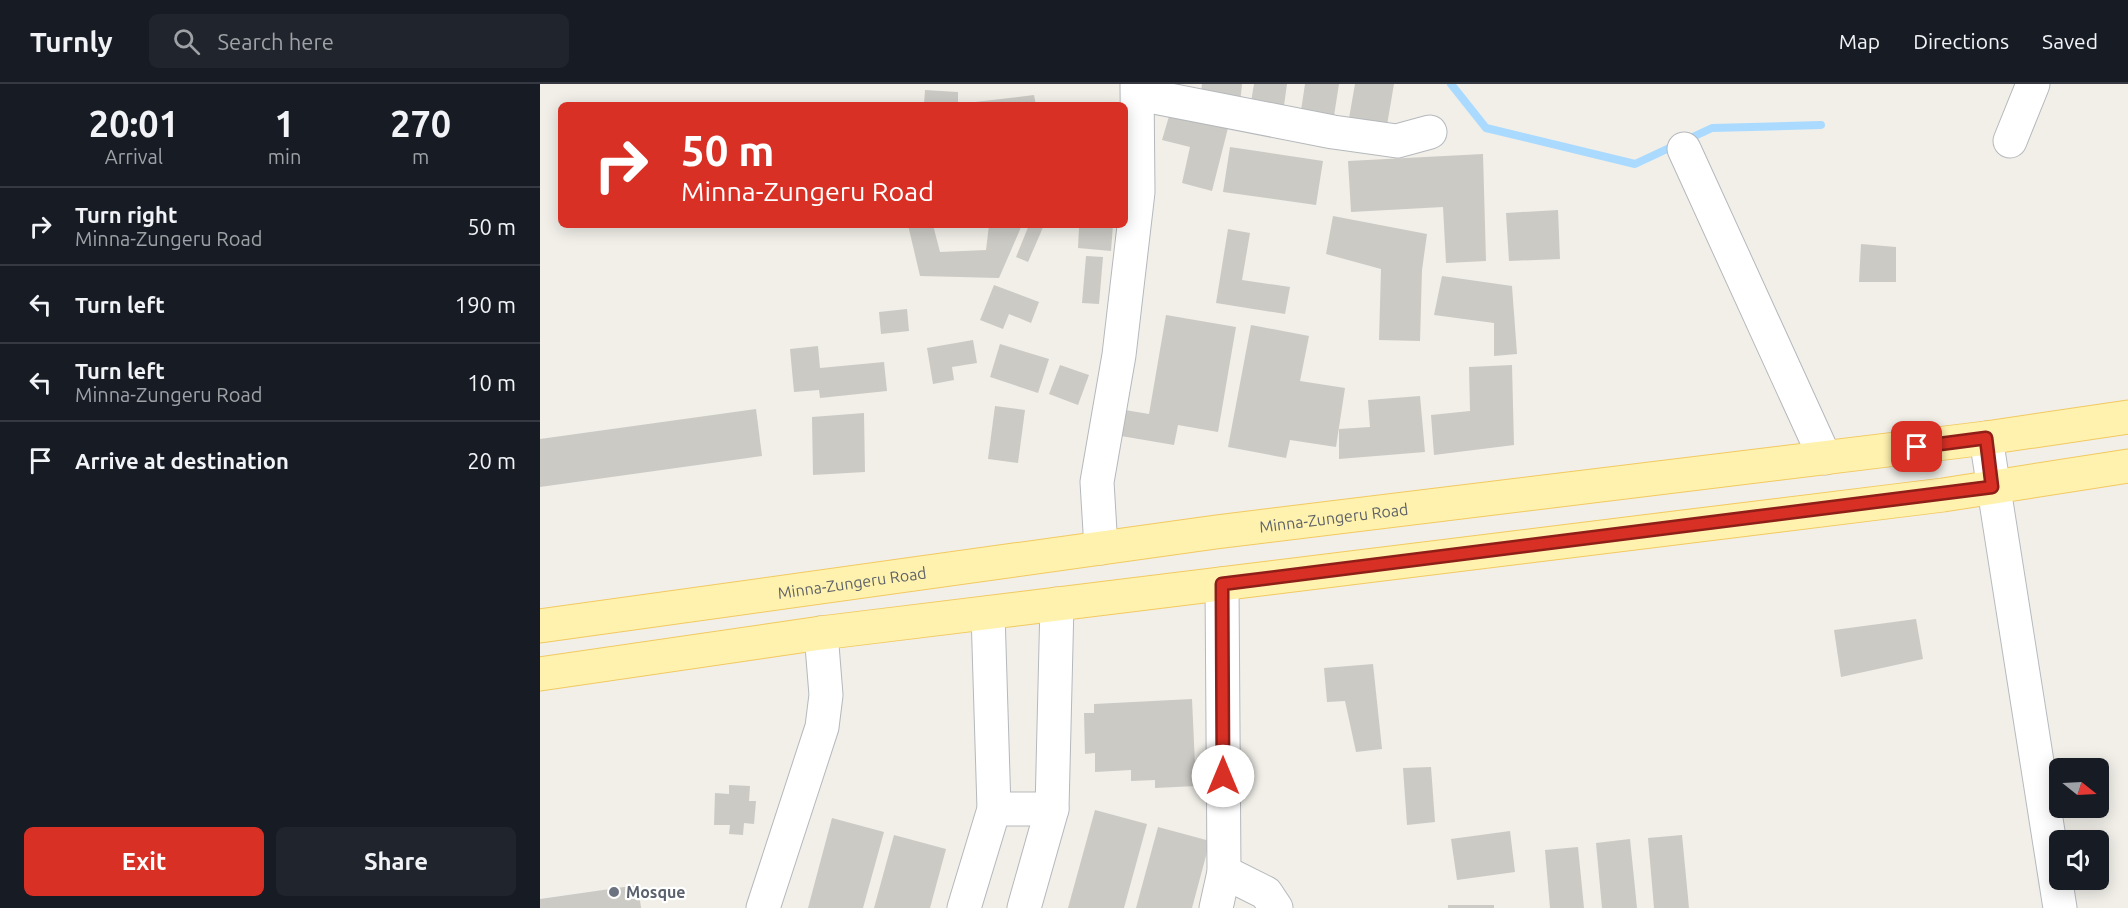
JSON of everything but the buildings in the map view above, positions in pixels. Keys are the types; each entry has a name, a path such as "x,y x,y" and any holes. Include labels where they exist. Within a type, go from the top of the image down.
{"main road":[{"name":"Minna-Zungeru Road","path":"540,626 1101,548 1986,438 2128,417"},
{"path":"540,674 821,633 1992,487 2128,466"}],"street":[{"path":"2010,141 2033,84"},
{"path":"1101,548 1097,482 1119,355 1138,192 1138,89 1333,132 1398,141 1430,132"},
{"path":"1684,149 1825,458"},
{"path":"1986,438 2060,908"},
{"path":"1216,908 1224,872 1222,584"},
{"path":"1024,908 1052,809 1057,604"},
{"path":"964,908 994,809 988,613"},
{"path":"763,908 822,727 826,695 821,633"},
{"path":"994,809 1052,809"},
{"path":"1224,872 1266,893 1276,908"}],"waterway":[{"path":"1451,84 1486,128 1635,164 1712,128 1821,125"}],"place":[{"name":"Mosque","path":"614,892"}],"route":[{"path":"1223,776 1222,584 1943,495 1992,487 1986,438 1917,447"}]}
